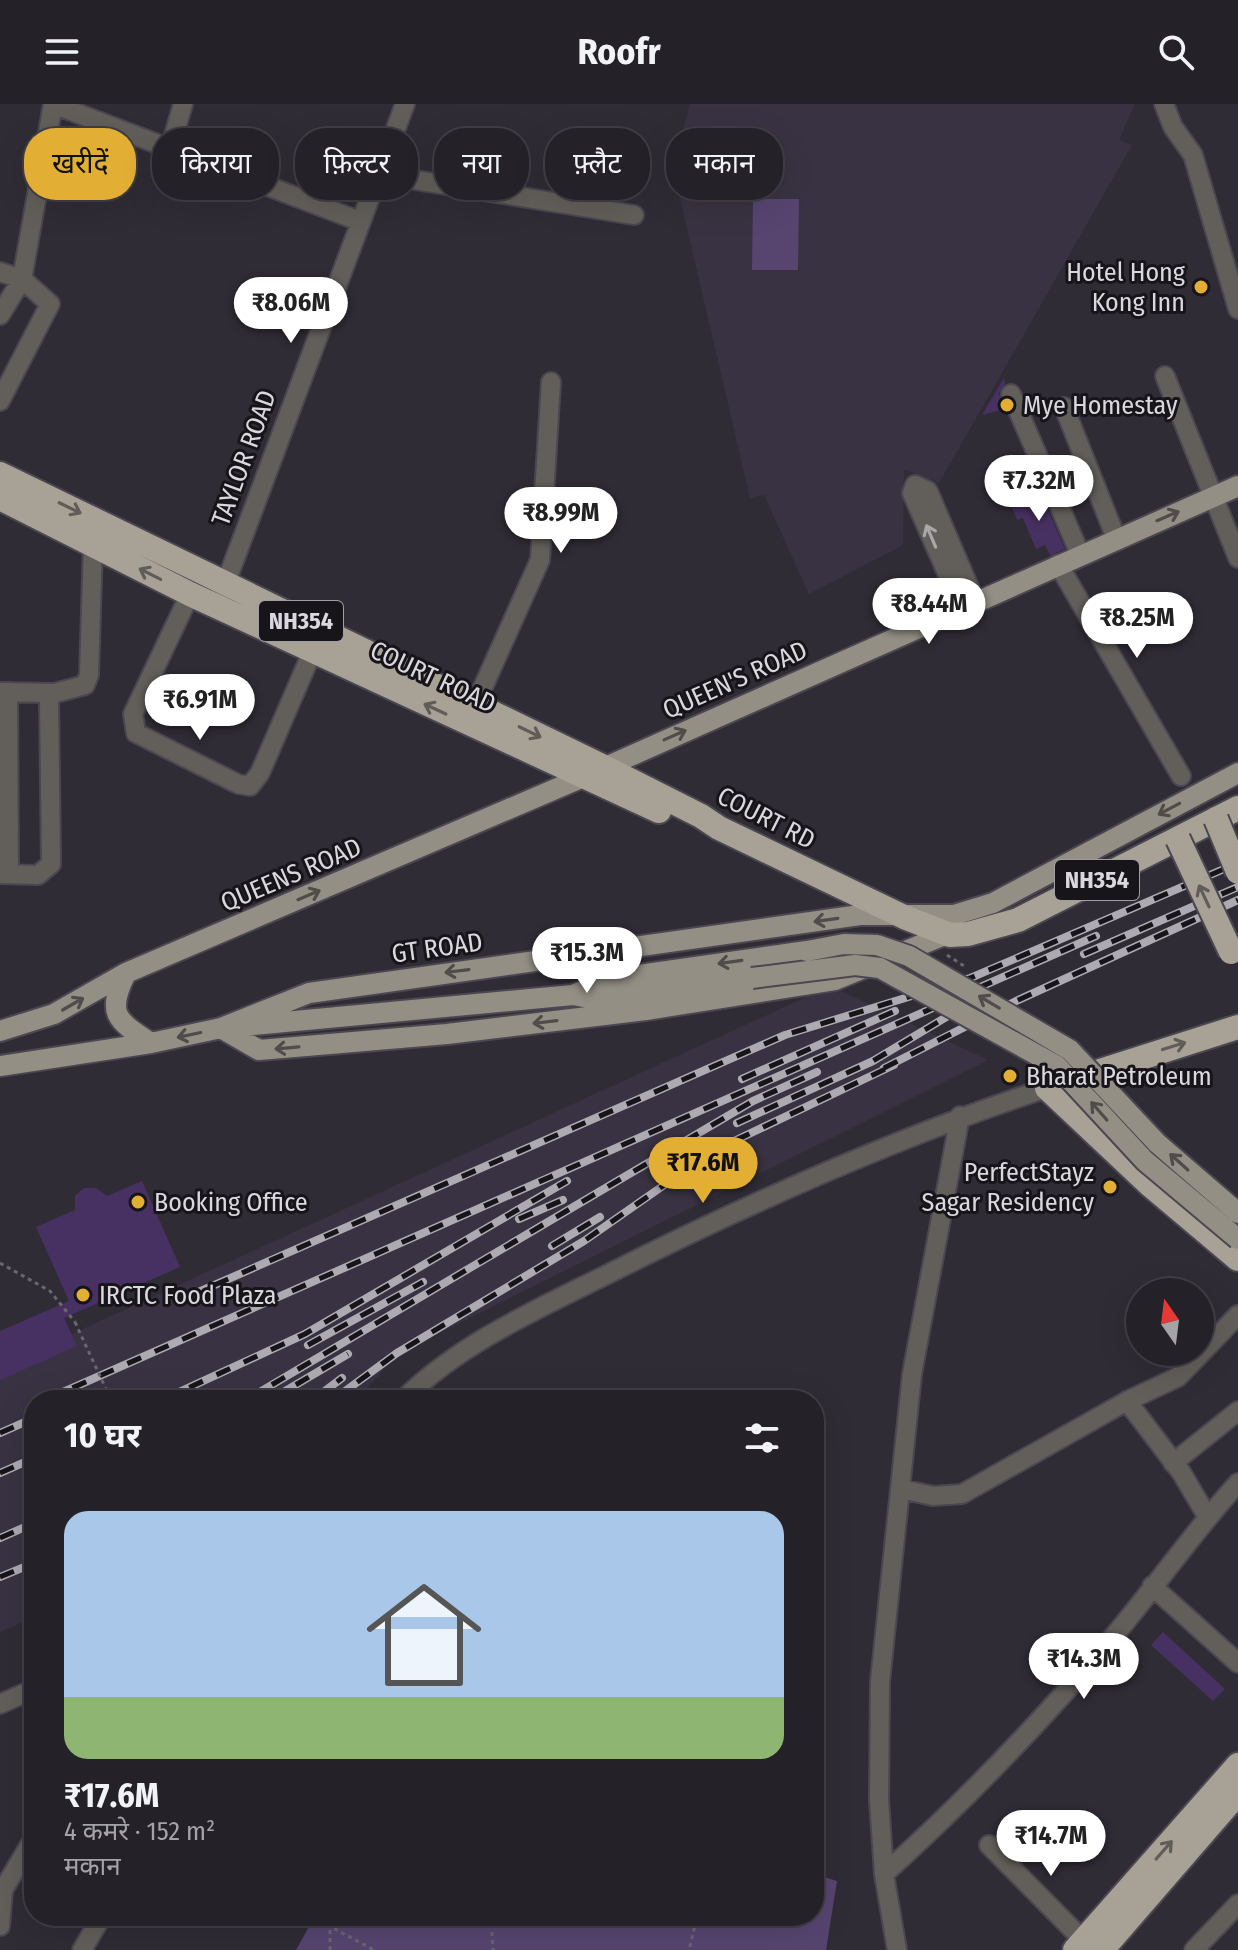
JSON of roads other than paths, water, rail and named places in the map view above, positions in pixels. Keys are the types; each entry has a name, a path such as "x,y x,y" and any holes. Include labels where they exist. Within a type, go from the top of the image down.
{"highway":[{"name":"COURT ROAD","path":"0,474 220,594 313,650 581,778 695,826 719,828"},
{"name":"COURT ROAD","path":"0,498 190,594 220,594 475,705 604,767"},
{"name":"COURT RD","path":"604,767 719,828 904,917"},
{"name":"NH354","path":"904,917 948,934 968,934 1018,920 1238,808"},
{"path":"1216,819 1238,872"},
{"path":"1178,839 1234,960"},
{"path":"1238,1027 1047,1088 1149,1184 1238,1259"},
{"path":"1087,1947 1238,1765"},
{"path":"1087,1947 1238,1793"}],"main road":[{"name":"QUEEN'S ROAD","path":"604,767 1238,486"},
{"name":"QUEENS ROAD","path":"9,1029 54,1014 126,973 604,767"},
{"name":"GT ROAD","path":"221,1028 309,993 860,915 954,915 993,903 1238,773"},
{"path":"221,1028 259,1050 447,1034 631,1012 835,980 948,934"},
{"path":"573,995 611,979 844,944 877,945 909,956 1070,1050 1157,1143 1238,1213"},
{"path":"0,1066 151,1043 221,1028 573,995 599,1000 855,965 880,968 1057,1066 1145,1161 1238,1239"},
{"path":"126,973 114,997 114,1011 124,1026 151,1043"},
{"path":"9,1029 26,1060"}],"street":[{"path":"0,315 22,279 53,104 152,142"},
{"path":"176,128 183,104"},
{"name":"TAYLOR ROAD","path":"395,128 405,104"},
{"path":"1164,104 1173,127 1193,155 1238,309"},
{"path":"418,181 634,215"},
{"path":"279,191 359,221"},
{"name":"TAYLOR ROAD","path":"220,594 367,200"},
{"path":"0,272 22,279 50,304 6,373 0,401"},
{"path":"1165,376 1238,558"},
{"path":"475,705 540,560 551,382"},
{"path":"1011,394 1080,554"},
{"path":"1064,407 1116,538"},
{"path":"915,485 928,491 968,604 912,493 915,485"},
{"path":"55,693 48,703 51,864 38,875 4,874 4,692 55,693 85,685 89,675 93,545"},
{"path":"1058,564 1181,776"},
{"path":"190,594 133,714 133,728 136,733 238,784 247,787 255,782 313,650"},
{"path":"413,1390 533,1311 664,1246 960,1116 1047,1088"},
{"path":"897,1950 884,1874 879,1800 880,1682 912,1374 960,1116"},
{"path":"901,1489 933,1496 955,1496 1127,1401 1178,1377 1236,1323"},
{"path":"1127,1401 1207,1516"},
{"path":"1173,1463 1238,1411"},
{"path":"884,1874 975,1790 1109,1642 1207,1516 1238,1483"},
{"path":"1152,1586 1238,1663"},
{"path":"0,1704 24,1693"},
{"path":"989,1845 1087,1947"},
{"path":"0,1926 3,1890 24,1855"},
{"path":"1194,1950 1237,1908"},
{"path":"82,1950 96,1926"}],"railway":[{"path":"961,982 1238,863"},
{"path":"1084,954 1238,887"},
{"path":"884,1068 1016,1001 1238,900"},
{"path":"68,1390 1096,936"},
{"path":"187,1297 785,1035 970,978"},
{"path":"737,1123 873,1061 968,1004"},
{"path":"742,1079 895,1011"},
{"path":"347,1390 397,1353 584,1241 713,1151 894,1065"},
{"path":"263,1390 753,1101 817,1072"},
{"path":"184,1390 305,1334 567,1181"},
{"path":"519,1219 563,1200"},
{"path":"552,1246 600,1217"},
{"path":"308,1345 423,1282"},
{"path":"287,1390 348,1354"},
{"path":"326,1390 342,1378"},
{"path":"0,1433 24,1422"},
{"path":"0,1473 24,1462"},
{"path":"0,1538 24,1527"},
{"path":"0,1577 24,1567"}],"place":[{"name":"Hotel Hong Kong Inn","path":"1201,287"},
{"name":"Mye Homestay","path":"1007,405"},
{"name":"Bharat Petroleum","path":"1010,1076"},
{"name":"PerfectStayz Sagar Residency","path":"1110,1187"},
{"name":"Booking Office","path":"138,1202"},
{"name":"IRCTC Food Plaza","path":"83,1295"}]}
